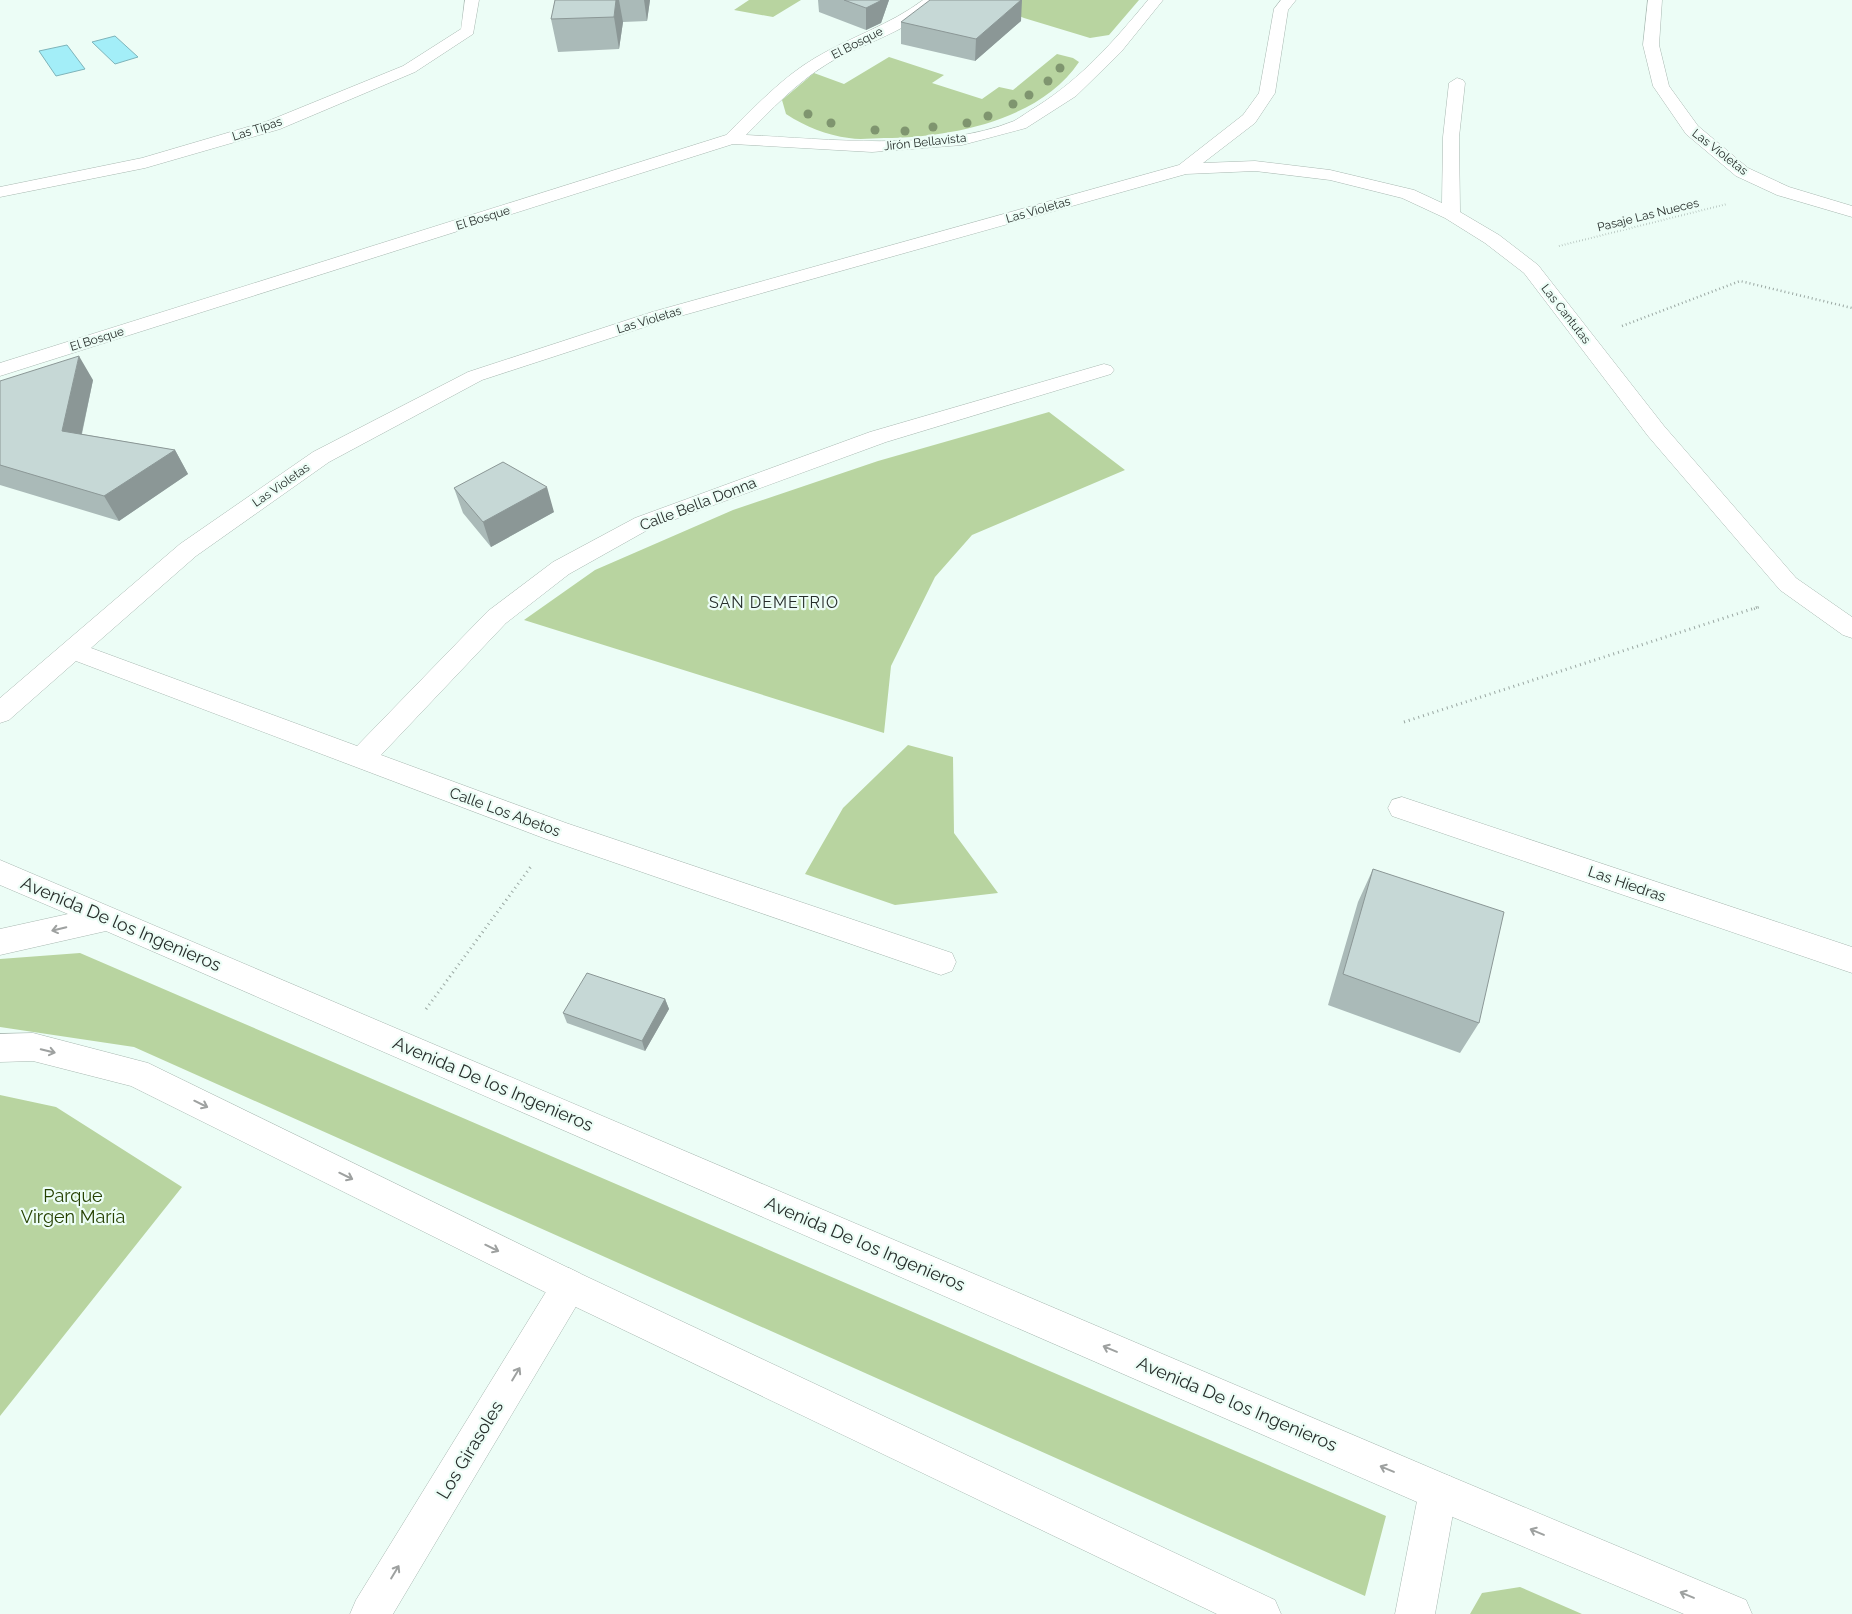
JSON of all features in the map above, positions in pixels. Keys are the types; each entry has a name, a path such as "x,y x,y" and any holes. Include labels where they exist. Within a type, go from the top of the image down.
{"street":[{"name":"Las Tipas","path":"0,192 145,163 274,125 409,69 468,31 472,0"},
{"name":"El Bosque","path":"0,370 732,139 780,92 821,62 917,13 932,0"},
{"name":"Jirón Bellavista","path":"732,139 872,147 962,140 1020,124 1070,93 1116,49 1156,0"},
{"name":"Las Violetas","path":"0,712 188,550 321,457 475,376 660,316 1185,169 1249,119 1267,93 1281,9 1289,0"},
{"name":"Las Violetas","path":"1655,0 1651,45 1661,86 1692,130 1742,172 1783,191 1852,212"},
{"path":"1451,214 1451,137 1457,83"},
{"name":"Las Cantutas","path":"1185,169 1255,166 1330,175 1408,194 1451,214 1517,256 1531,269 1656,431 1788,584 1852,629"},
{"name":"Calle Bella Donna","path":"362,758 497,617 561,568 643,523 878,437 1104,370"},
{"name":"Calle Los Abetos","path":"72,650 556,831 941,962"},
{"name":"Las Hiedras","path":"1402,808 1852,960"},
{"name":"Avenida De los Ingenieros","path":"0,872 1438,1491 1732,1614"},
{"path":"0,942 107,918"},
{"path":"0,1048 33,1047 137,1073 569,1286 1261,1614"},
{"name":"Los Girasoles","path":"370,1614 569,1286"},
{"path":"1415,1614 1438,1491"}],"path":[{"name":"Pasaje Las Nueces","path":"1517,256 1783,191"},
{"path":"1586,340 1740,281 1852,308"},
{"path":"1404,722 1802,593"},
{"path":"401,1044 556,831"}],"green space":[{"path":"749,0 801,0 773,17 734,10"},
{"path":"980,0 1139,0 1109,35 1090,38 1024,18"},
{"path":"1057,54 1073,58 1079,62 1062,82 1042,98 1018,112 992,122 937,134 862,139 832,135 809,127 786,114 782,100 814,73 844,84 889,57 944,75 932,83 982,99 999,87 1013,90"},
{"path":"1049,412 1125,470 972,535 935,577 891,666 884,733 524,620 595,570 733,510 878,461"},
{"path":"908,745 953,757 954,833 998,893 895,905 805,874 843,808"},
{"path":"80,953 1386,1516 1365,1596 134,1047 0,1027 0,959"},
{"name":"Parque Virgen María","path":"0,1095 56,1107 182,1187 0,1416"},
{"path":"1520,1587 1582,1614 1470,1614 1482,1593"}],"water":[{"path":"115,36 138,57 115,64 92,42"},
{"path":"67,45 85,69 56,76 39,51"}],"building":[{"path":"555,0 616,0 614,17 551,19"},
{"path":"844,0 881,0 866,8"},
{"path":"930,0 1021,0 976,39 901,22"},
{"path":"79,356 62,431 175,450 104,496 0,465 0,381"},
{"path":"503,462 547,487 483,522 454,488"},
{"path":"1373,869 1504,912 1479,1023 1343,974"},
{"path":"587,973 665,999 642,1041 563,1013"}],"district":[{"name":"SAN DEMETRIO","path":"774,602"}]}
